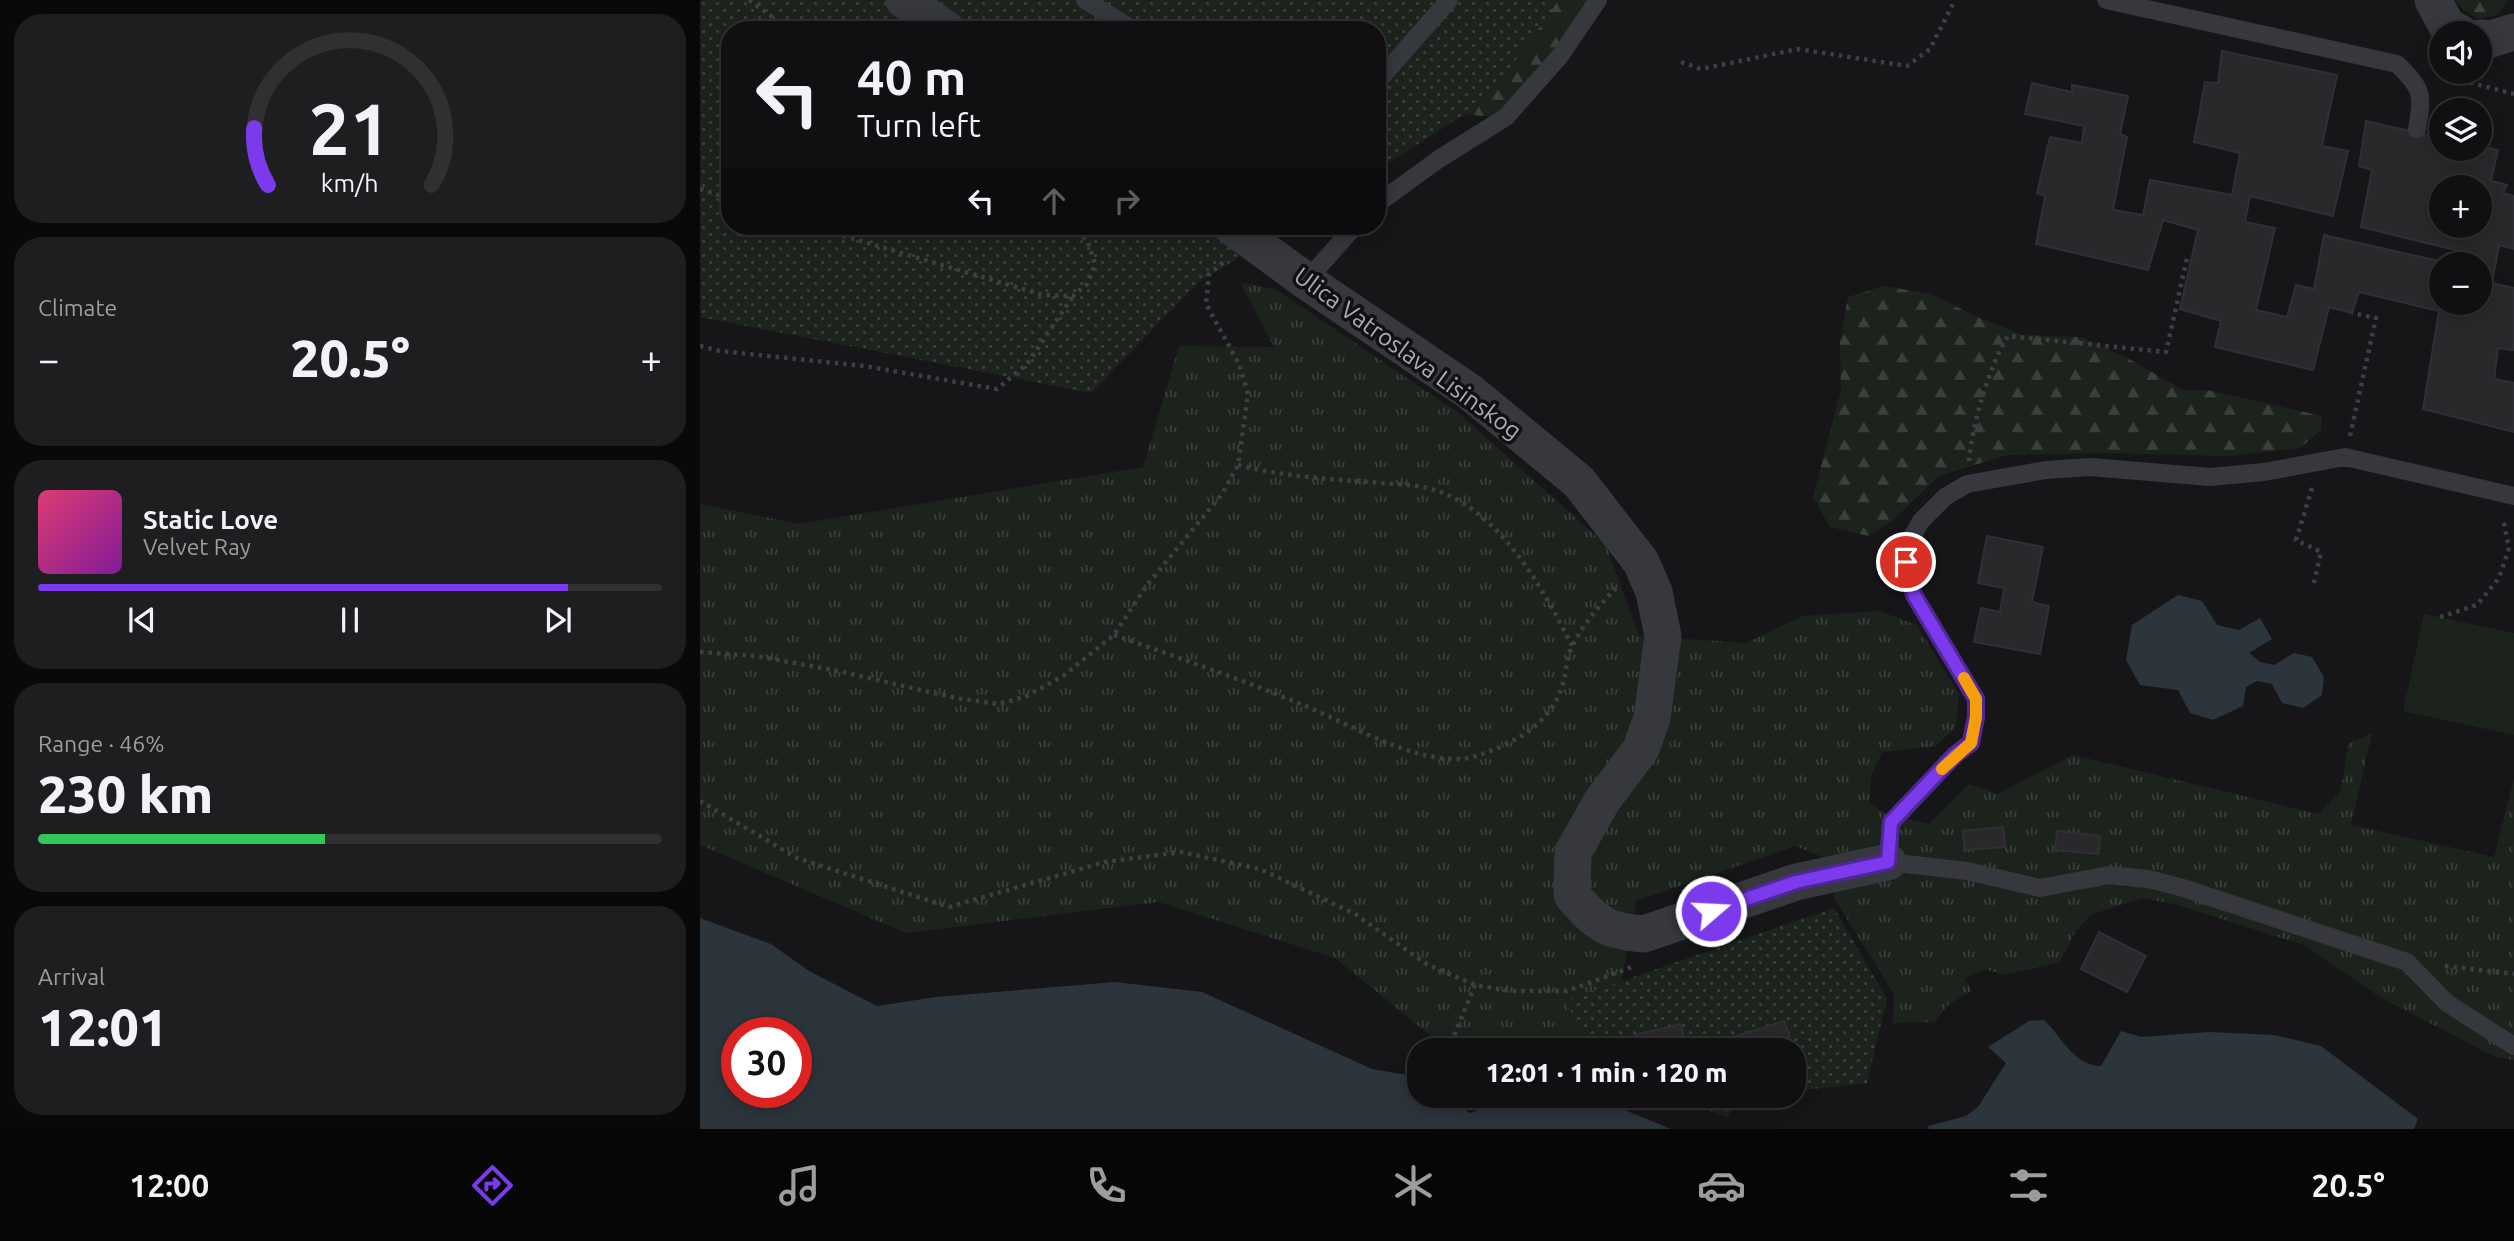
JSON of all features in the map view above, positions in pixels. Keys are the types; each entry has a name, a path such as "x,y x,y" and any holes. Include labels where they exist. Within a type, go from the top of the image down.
{"street":[{"path":"904,0 934,21"},
{"path":"2433,0 2444,21"},
{"path":"2492,39 2514,32"},
{"name":"Ulica Vatroslava Lisinskog","path":"1244,235 1306,281 1470,392 1579,482 1641,562 1654,592 1663,636 1652,718 1641,749 1602,801 1573,852 1573,895 1593,920 1619,932 1644,934 1796,882 1888,862"}],"lane":[{"path":"1085,0 1119,21"},
{"path":"1386,72 1450,0"},
{"path":"1386,197 1439,159 1506,117 1560,56 1598,0"},
{"path":"2106,0 2397,64 2417,83 2421,105 2417,129"},
{"path":"1306,281 1347,235"},
{"path":"2506,494 2345,457 2210,478 2090,467 2046,470 1967,484 1945,496 1921,521 1908,544 1906,562 1914,595 1976,699 1976,717 1971,743 1955,755 1891,822 1888,862 1967,872 2040,888 2109,875 2148,879 2180,887 2407,962 2446,1003 2514,1046"}],"path":[{"path":"749,0 778,21"},
{"path":"1681,62 1701,69 1798,49 1907,66 1930,49 1955,0"},
{"path":"2397,64 2514,94"},
{"path":"700,189 721,196"},
{"path":"840,235 1043,295 1073,296"},
{"path":"700,346 720,351 864,366 997,389 1027,364 1073,296 1087,284 1095,264 1088,242 1081,235"},
{"path":"700,652 756,656 838,671 956,698 998,704 1025,697 1063,676 1114,635 1147,585 1222,494 1238,464 1248,394 1239,364 1206,304 1209,274 1235,254 1243,235"},
{"path":"1967,484 1969,454 1981,404 1997,353 2008,336 2166,352 2188,254"},
{"path":"2345,457 2376,318 2352,313"},
{"path":"2313,587 2321,552 2296,540 2320,463"},
{"path":"1238,464 1272,473 1420,486 1456,499 1488,521 1521,560 1552,605 1572,647"},
{"path":"2441,617 2477,606 2499,579 2509,548 2506,494"},
{"path":"1114,635 1278,694 1330,715 1372,737 1432,756 1464,759 1497,748 1531,730 1553,706 1563,684 1572,647 1593,612 1641,562"},
{"path":"700,801 797,858 949,907 1105,862 1181,852 1260,869 1355,914 1428,965 1475,985 1510,991 1567,990 1633,967"},
{"path":"2407,962 2514,974"},
{"path":"1453,1038 1475,985"}],"green space":[{"path":"700,0 1559,0 1487,100 1386,164 1386,21 721,21 721,235 1274,235 1198,283 1091,393 700,317"},
{"path":"1496,0 1588,0 1527,91 1493,117 1454,113"},
{"path":"2455,0 2508,0 2497,15 2478,19 2463,10"},
{"path":"1240,282 1277,290 1460,414 1606,545 1639,636 1746,643 1803,616 1879,611 1917,625 1959,694 1956,727 1936,746 1882,752 1871,776 1870,803 1885,814 1929,824 1969,784 1998,794 2073,755 2318,814 2341,791 2348,744 2372,733 2351,825 2494,857 2514,779 2514,1060 2495,1057 2380,997 2304,945 2175,904 2142,898 2090,915 2074,934 2060,962 2004,975 1985,969 1965,978 1971,991 1948,1005 1934,1022 1893,1023 1894,994 1834,898 1833,861 1795,846 1636,901 1611,1038 1433,1038 1335,958 1159,902 906,933 700,845 700,504 799,524 1143,467 1179,346 1274,347"},
{"path":"1884,286 1931,294 1975,316 2023,335 2081,337 2129,359 2183,390 2207,390 2322,416 2321,430 2300,448 2228,456 2106,453 2007,455 1939,476 1894,519 1869,536 1830,527 1813,497 1841,390 1840,341 1848,297"},
{"path":"2424,614 2514,633 2514,735 2403,711"},
{"path":"1834,908 1887,999 1867,1083 1806,1090 1806,1038 1589,1038 1564,1001"},
{"path":"1699,1108 1734,1108 1727,1117"}],"shaded area":[{"path":"2178,595 2202,601 2217,625 2239,630 2260,618 2272,639 2249,653 2260,662 2274,665 2294,653 2312,657 2324,677 2322,695 2303,708 2282,703 2272,684 2257,681 2246,687 2243,706 2213,720 2190,713 2178,690 2140,685 2126,660 2132,625"},
{"path":"700,918 771,944 809,971 877,1006 936,997 1115,982 1202,992 1372,1069 1407,1075 1407,1108 1463,1108 1470,1113 1484,1108 1620,1108 1671,1129 700,1129"},
{"path":"2044,1020 2076,1056 2101,1066 2121,1031 2141,1037 2209,1032 2274,1035 2321,1046 2418,1119 2414,1129 1929,1129 1928,1126 1966,1116 1978,1107 2006,1063 1988,1047 2029,1021"}],"building":[{"path":"2222,51 2337,75 2322,146 2348,151 2333,216 2250,196 2245,222 2275,228 2256,310 2287,317 2296,285 2314,289 2324,235 2429,259 2429,309 2359,292 2352,313 2329,307 2313,370 2215,347 2221,321 2180,309 2198,230 2163,220 2148,270 2036,244 2045,196 2037,193 2050,137 2082,143 2084,126 2025,114 2032,83 2072,92 2072,85 2128,96 2120,134 2127,137 2113,210 2143,215 2150,180 2232,195 2240,153 2194,142 2205,82 2218,83"},
{"path":"2366,121 2429,135 2429,161 2492,161 2492,149 2498,150 2492,177 2429,175 2429,238 2492,238 2492,181 2507,185 2503,193 2514,196 2514,249 2499,245 2492,283 2492,252 2464,252 2361,227 2372,170 2359,166"},
{"path":"2492,283 2514,288 2513,350 2498,348 2494,379 2514,383 2514,432 2423,409 2438,315 2492,315"},
{"path":"1987,536 2043,547 2032,602 2049,606 2040,654 1974,642 1981,608 2000,612 2004,588 1978,583"},
{"path":"2003,827 2005,847 1965,850 1963,831"},
{"path":"2057,831 2100,836 2098,854 2055,850"},
{"path":"2099,932 2146,956 2127,992 2081,969"},
{"path":"1784,1021 1790,1038 1738,1038 1737,1036"},
{"path":"1681,1024 1684,1038 1636,1038 1635,1035"}],"slow traffic":[{"path":"1942,769 1971,743 1976,699 1964,678"}],"route":[{"path":"1711,911 1796,882 1888,862 1891,822 1955,755 1971,743 1976,699 1914,595 1906,562"}]}
